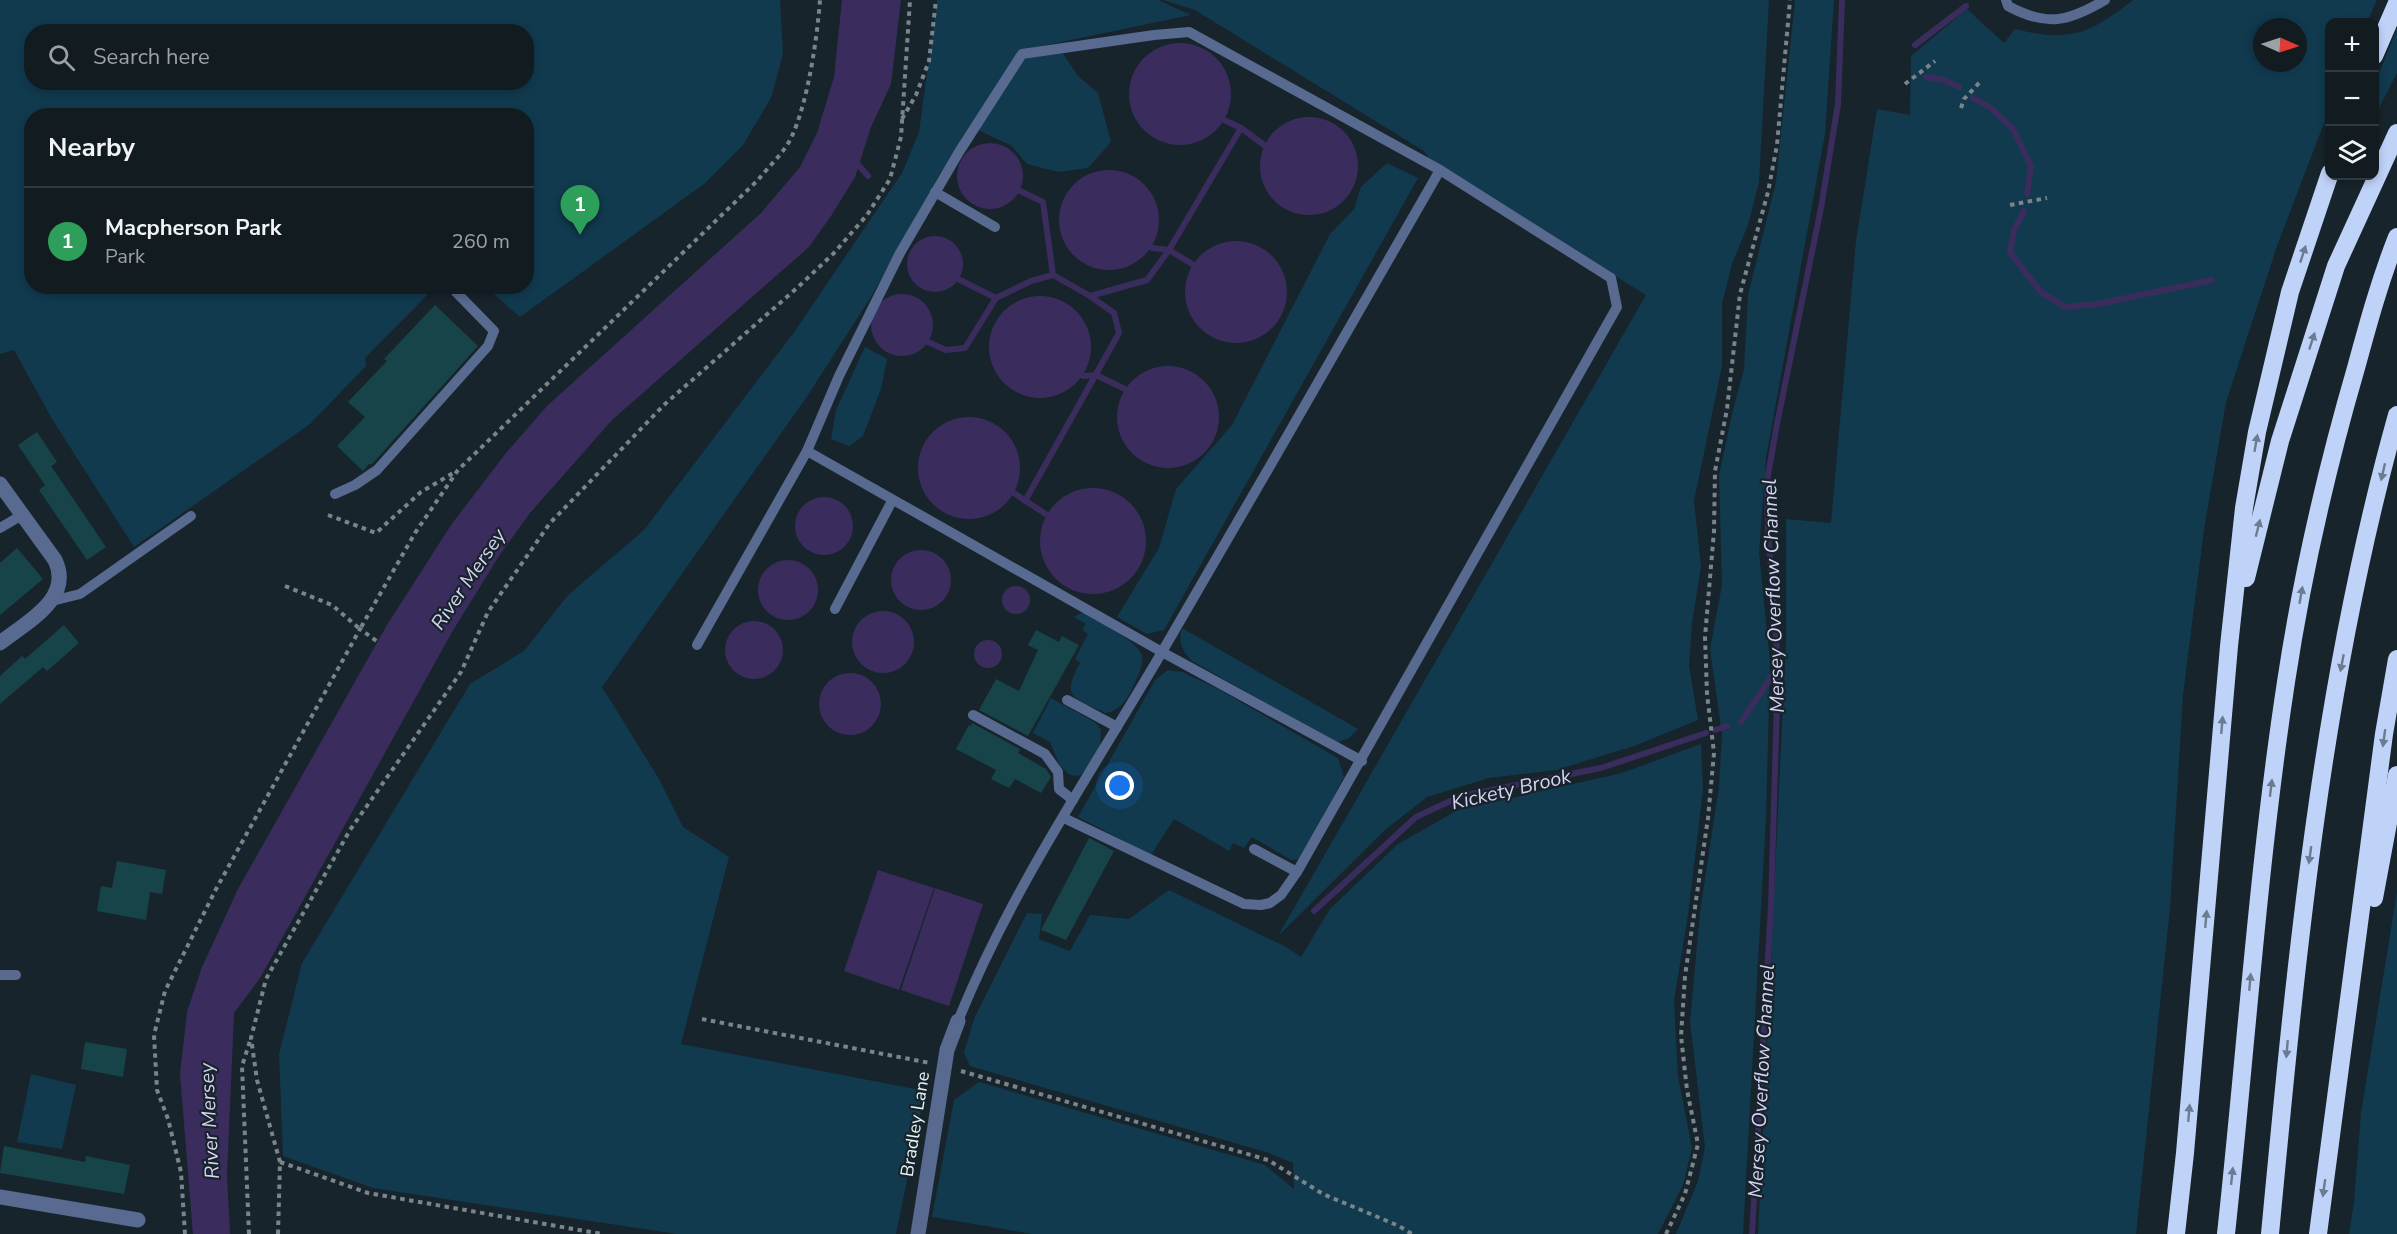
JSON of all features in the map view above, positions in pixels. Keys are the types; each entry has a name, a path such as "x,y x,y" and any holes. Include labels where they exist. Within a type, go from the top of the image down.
{"highway":[{"path":"2379,44 2397,3"},
{"path":"2229,646 2280,441 2332,277 2397,133"},
{"path":"2176,1234 2229,646 2244,508 2258,432 2290,292 2327,180"},
{"path":"2226,1234 2256,926 2286,679 2304,581 2338,430 2384,271 2397,237"},
{"path":"2270,1234 2289,1030 2314,831 2334,702 2357,581 2397,415"},
{"path":"2318,1234 2384,734 2397,659"},
{"path":"2331,1142 2397,775"}],"street":[{"path":"0,484 59,569 58,588 52,601 0,643"},
{"name":"Bradley Lane","path":"918,1234 947,1050 958,1021"},
{"path":"0,1197 138,1220"}],"lane":[{"path":"2006,0 2008,6 2040,20 2064,20 2085,12 2105,0"},
{"path":"697,645 807,451 839,376 900,253 935,192 1022,54 1189,32 1440,170 1611,278 1617,307 1362,761 1298,872 1281,895 1270,903 1244,904 1064,818"},
{"path":"958,1021 977,974 1004,919 1162,652 1440,170"},
{"path":"935,192 995,227"},
{"path":"335,494 355,485 377,470 488,346 494,331 458,294"},
{"path":"807,451 1162,652 1362,761"},
{"path":"835,609 892,501"},
{"path":"0,528 22,514"},
{"path":"52,601 80,594 191,516"},
{"path":"1067,700 1117,728"},
{"path":"973,716 1045,754 1058,772 1059,789 1073,800"},
{"path":"1254,849 1298,872"},
{"path":"0,975 16,975"}],"path":[{"path":"185,1234 181,1172 168,1119 157,1090 154,1035 165,991 215,891 415,533 458,470 758,180 792,138 804,97 820,0"},
{"path":"249,1234 242,1066 266,979 350,830 461,672 488,612 550,523 665,405 797,288 834,253 867,215 890,179 901,137 910,0"},
{"path":"902,120 916,95 928,61 936,0"},
{"path":"1666,1234 1685,1194 1698,1144 1687,1090 1681,1036 1686,976 1708,818 1714,753 1707,694 1705,637 1714,531 1714,471 1727,409 1740,294 1768,192 1777,145 1790,0"},
{"path":"1905,84 1935,61"},
{"path":"1961,108 1964,99 1980,82"},
{"path":"2010,205 2047,198"},
{"path":"328,515 376,532 421,492 458,470"},
{"path":"285,586 332,605 378,642"},
{"path":"702,1018 984,1076 1268,1160 1323,1194 1399,1226 1412,1234"},
{"path":"251,1038 257,1080 280,1162 278,1234"},
{"path":"280,1162 368,1193 602,1234"}],"shaded area":[{"path":"0,0 780,0 783,54 771,98 743,145 704,184 520,317 494,294 534,294 534,108 24,108 24,294 428,294 365,358 366,366 310,424 134,547 52,419 14,350 0,354"},
{"path":"937,0 1158,0 1191,15 1018,51 939,176 869,300 808,395 602,687 659,779 683,827 729,857 681,1044 925,1091 896,1234 677,1234 373,1188 283,1156 279,1054 302,963 470,684 524,651 568,595 644,530 795,331 902,173 919,132"},
{"path":"1163,0 1769,0 1759,182 1748,225 1732,264 1722,304 1722,366 1694,501 1701,567 1692,623 1689,666 1698,720 1634,746 1556,770 1489,778 1427,797 1386,829 1278,936 1646,295 1431,162 1424,151 1195,10"},
{"path":"1795,0 1834,0 1825,134 1766,458 1759,553 1770,662 1766,818 1743,1234 1676,1234 1698,1181 1705,1147 1690,1022 1700,912 1719,786 1722,734 1710,649 1722,585 1719,475 1744,369 1748,295 1776,182"},
{"path":"2133,0 2377,0 2369,18 2325,18 2325,120 2277,246 2226,402 2204,529 2183,695 2170,908 2136,1234 1758,1234 1786,642 1786,519 1831,523 1856,241 1877,109 1910,115 1911,56 1967,9 2004,43 2015,29 2065,35 2079,32 2105,20"},
{"path":"2397,29 2397,73 2379,108 2379,73"},
{"path":"1062,52 1078,76 1098,93 1111,142 1088,168 1058,172 1027,164 1012,146 978,130 1023,59"},
{"path":"1387,163 1418,178 1164,630 1147,634 1117,617 1159,548 1176,489 1232,425 1330,234 1354,209 1361,187"},
{"path":"865,347 887,359 881,389 863,436 849,446 831,439 836,410"},
{"path":"1083,612 1131,642 1141,653 1140,671 1132,689 1122,705 1111,712 1106,713 1079,700 1071,691 1071,684 1080,663 1075,659 1088,634 1082,630 1086,624 1074,617"},
{"path":"1182,628 1358,729 1349,738 1336,743 1192,661 1182,646 1180,638"},
{"path":"1168,670 1182,672 1218,689 1338,758 1344,777 1300,859 1291,860 1252,837 1244,848 1233,843 1229,851 1174,819 1151,855 1078,817 1155,680"},
{"path":"1051,698 1096,723 1101,730 1100,748 1079,776 1070,775 1060,766 1050,742 1033,733"},
{"path":"1701,744 1703,790 1688,915 1674,1000 1678,1076 1692,1148 1683,1185 1658,1234 1032,1234 932,1217 954,1100 979,1082 1265,1165 1294,1189 1293,1163 1269,1153 970,1066 964,1053 974,1019 1027,913 1042,914 1039,939 1070,951 1090,915 1129,919 1169,890 1286,947 1301,957 1330,909 1398,844 1458,810 1622,773"},
{"path":"2397,892 2397,1234 2349,1234 2354,1202 2361,1113"},
{"path":"31,1074 76,1085 62,1149 17,1142"}],"water":[{"name":"River Mersey","path":"842,0 901,0 891,84 871,127 855,177 809,247 612,420 530,513 499,556 452,632 260,978 234,1013 227,1175 230,1234 193,1234 180,1074 187,1012 202,967 238,889 387,625 451,525 506,453 547,406 761,213 800,167 817,133 834,77"},
{"path":"1180,43 1199,47 1216,58 1227,75 1231,94 1227,113 1216,130 1199,141 1180,145 1161,141 1144,130 1133,113 1129,94 1133,75 1144,58 1161,47"},
{"path":"1309,117 1328,120 1344,131 1355,147 1358,166 1355,185 1344,201 1328,212 1309,215 1290,212 1274,201 1263,185 1260,166 1263,147 1274,131 1290,120"},
{"path":"990,143 1003,145 1013,153 1021,163 1023,176 1021,189 1013,199 1003,207 990,209 977,207 967,199 959,189 957,176 959,163 967,153 977,145"},
{"path":"1109,170 1137,178 1151,192 1159,220 1151,248 1137,262 1109,270 1081,262 1067,248 1059,220 1067,192 1081,178"},
{"path":"935,236 946,238 955,244 961,253 963,264 961,275 955,284 946,290 935,292 924,290 915,284 909,275 907,264 909,253 915,244 924,238"},
{"path":"1236,241 1255,245 1272,256 1283,273 1287,292 1283,311 1272,328 1255,339 1236,343 1217,339 1200,328 1189,311 1185,292 1189,273 1200,256 1217,245"},
{"path":"896,294 908,294 924,303 931,313 933,325 931,337 924,347 908,356 896,356 885,351 876,342 871,331 871,319 876,308 885,299"},
{"path":"1040,296 1069,304 1083,318 1091,347 1083,376 1069,390 1040,398 1011,390 997,376 989,347 997,318 1011,304"},
{"path":"1168,366 1188,370 1204,381 1215,397 1219,417 1215,437 1204,453 1188,464 1168,468 1148,464 1132,453 1121,437 1117,417 1121,397 1132,381 1148,370"},
{"path":"969,417 988,421 1005,432 1016,449 1020,468 1016,487 1005,504 988,515 969,519 950,515 933,504 922,487 918,468 922,449 933,432 950,421"},
{"path":"1093,488 1113,492 1130,504 1142,521 1146,541 1142,561 1130,578 1113,590 1093,594 1073,590 1056,578 1044,561 1040,541 1044,521 1056,504 1073,492"},
{"path":"818,497 830,497 840,501 849,510 853,532 845,547 830,555 818,555 808,551 799,542 795,532 795,520 799,510 808,501"},
{"path":"921,550 938,555 946,563 951,580 946,597 938,605 921,610 904,605 896,597 891,580 896,563 904,555"},
{"path":"788,560 805,565 813,573 818,590 813,607 805,615 788,620 771,615 763,607 758,590 763,573 771,565"},
{"path":"1016,586 1026,590 1030,600 1026,610 1016,614 1006,610 1002,600 1006,590"},
{"path":"883,611 895,613 905,620 912,630 914,642 912,654 905,664 895,671 883,673 871,671 861,664 854,654 852,642 854,630 861,620 871,613"},
{"path":"748,621 760,621 775,629 783,644 783,656 775,671 760,679 748,679 733,671 725,656 725,644 733,629"},
{"path":"988,640 998,644 1002,654 998,664 988,668 978,664 974,654 978,644"},
{"path":"850,673 862,675 872,682 879,692 881,704 879,716 872,726 862,733 850,735 838,733 828,726 821,716 819,704 821,692 828,682 838,675"},
{"path":"878,870 934,888 899,990 844,971"},
{"path":"935,888 983,904 949,1006 901,990"}],"building":[{"path":"435,305 478,346 372,464 369,464 363,471 337,446 365,417 348,402 387,361 384,359"},
{"path":"37,432 57,462 51,466 106,547 87,560 39,490 45,485 18,445"},
{"path":"17,548 43,579 0,615 0,563"},
{"path":"64,625 79,643 47,671 43,667 0,704 0,676 22,656 25,659"},
{"path":"1036,630 1059,642 1062,636 1079,645 1028,736 979,710 996,679 1019,691 1038,650 1028,645"},
{"path":"972,723 1020,749 1018,753 1046,769 1051,777 1041,793 1015,779 1009,788 991,779 996,770 956,749"},
{"path":"1089,838 1114,851 1066,940 1041,930"},
{"path":"117,861 166,870 162,894 150,892 146,920 97,911 101,886 112,888"},
{"path":"85,1042 127,1049 123,1077 81,1069"},
{"path":"4,1146 85,1162 86,1156 130,1165 124,1194 0,1173"}],"waterway":[{"name":"Mersey Overflow Channel","path":"1752,1234 1771,906 1778,666 1768,530 1767,481 1821,208 1838,104 1842,0"},
{"path":"1915,45 1966,6"},
{"path":"1926,77 1944,80 1959,87"},
{"path":"1973,98 1991,108 2013,129 2031,166 2027,194"},
{"path":"1224,120 1241,128 1264,145"},
{"path":"1020,191 1043,202 1053,275 1090,296 1147,280 1169,250 1241,128"},
{"path":"855,161 868,176"},
{"path":"2024,211 2014,230 2010,253 2041,292 2065,307 2098,304 2212,280"},
{"path":"1152,248 1169,250 1192,264"},
{"path":"958,279 996,298 1031,281 1053,275"},
{"path":"1025,501 1119,333 1114,313 1090,296"},
{"path":"928,342 946,350 965,348 996,298"},
{"path":"1083,376 1096,375 1125,389"},
{"path":"1014,493 1047,515"},
{"name":"Kickety Brook","path":"1741,722 1778,667"},
{"name":"Kickety Brook","path":"1715,730 1727,726"},
{"name":"Kickety Brook","path":"1314,911 1416,817 1461,796 1601,768 1706,733"}],"place":[{"name":"Macpherson Park","path":"580,235"}]}
